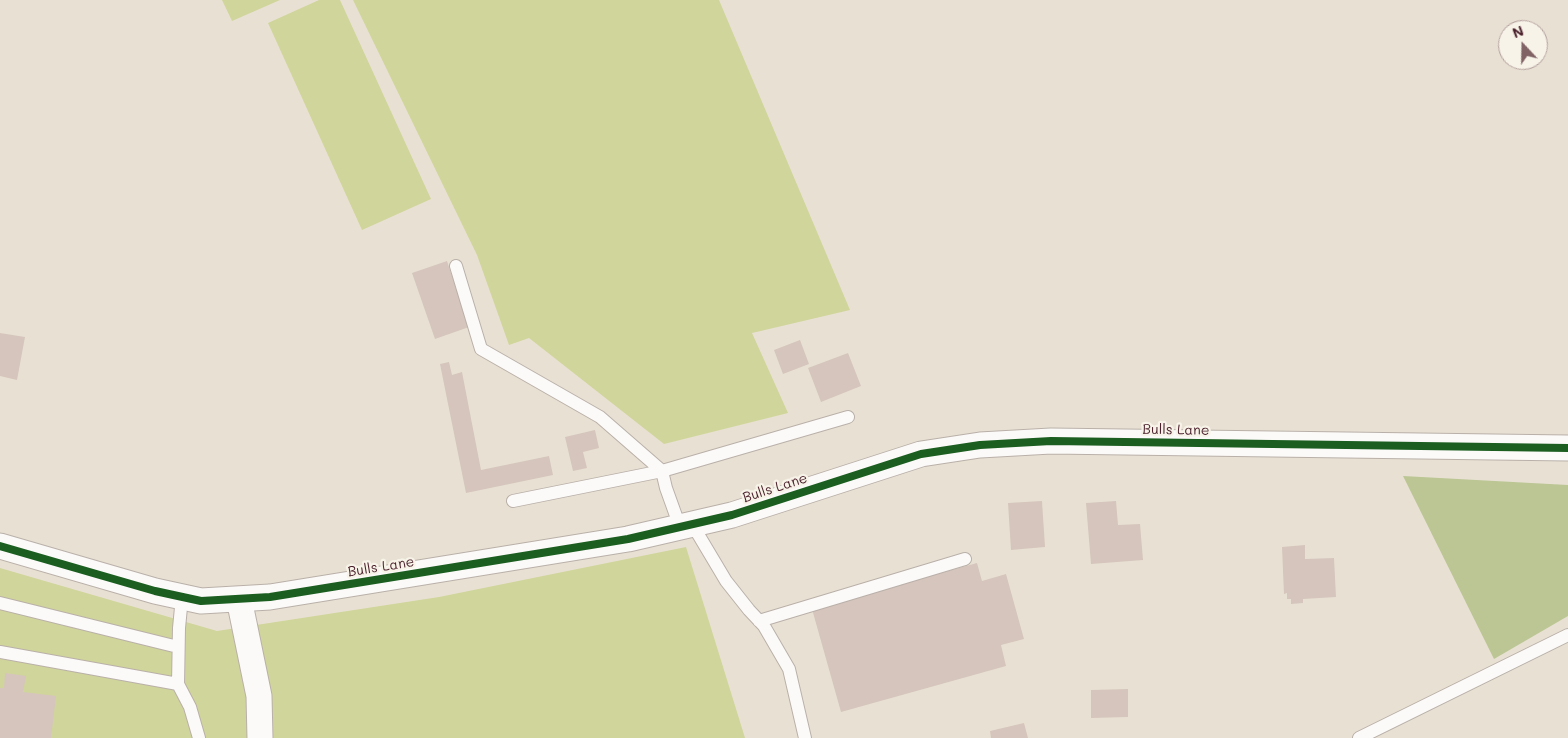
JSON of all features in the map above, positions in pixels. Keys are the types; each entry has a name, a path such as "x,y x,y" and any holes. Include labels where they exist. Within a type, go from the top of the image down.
{"street":[{"name":"Bulls Lane","path":"0,546 155,591 201,601 270,598 628,539 732,516 921,454 980,446 1051,441 1568,448"},
{"path":"239,599 259,696 260,738"}],"lane":[{"path":"456,266 481,349 600,417 662,471 666,488 686,526 726,581 764,626 789,669 805,738"},
{"path":"513,501 662,471 848,417"},
{"path":"759,621 964,560"},
{"path":"182,597 178,647 178,684 190,707 199,738"},
{"path":"0,603 178,647"},
{"path":"1359,738 1568,635"},
{"path":"0,652 178,684"}],"green space":[{"path":"222,0 280,0 232,21"},
{"path":"319,0 340,0 431,199 362,230 268,23"},
{"path":"353,0 719,0 850,310 752,333 788,413 664,444 529,338 509,345 477,255"},
{"path":"1403,476 1568,485 1568,616 1494,659"},
{"path":"686,547 745,738 0,738 0,568 217,631 439,597"}],"building":[{"path":"447,261 469,327 435,339 412,273"},
{"path":"0,333 25,337 17,380 0,376"},
{"path":"800,340 809,364 783,374 774,350"},
{"path":"848,353 861,386 821,402 808,368"},
{"path":"449,362 452,375 462,372 481,470 549,456 553,475 466,493 440,364"},
{"path":"595,430 599,448 583,452 587,468 573,471 565,437"},
{"path":"1042,501 1045,547 1011,550 1008,503"},
{"path":"1116,501 1118,525 1140,524 1143,560 1091,564 1086,503"},
{"path":"1305,545 1305,559 1334,558 1336,597 1303,599 1303,603 1291,604 1291,599 1287,599 1287,593 1284,594 1282,547"},
{"path":"977,563 982,581 1006,574 1024,639 1001,645 1006,666 841,712 812,609"},
{"path":"5,673 26,676 23,692 56,696 51,738 0,738 0,688 4,688"},
{"path":"1128,689 1128,717 1091,718 1091,690"},
{"path":"1024,723 1028,738 991,738 990,731"}],"cycle path":[{"path":"0,546 155,591 201,601 270,597 628,539 732,515 921,454 980,445 1051,441 1568,448"}]}
